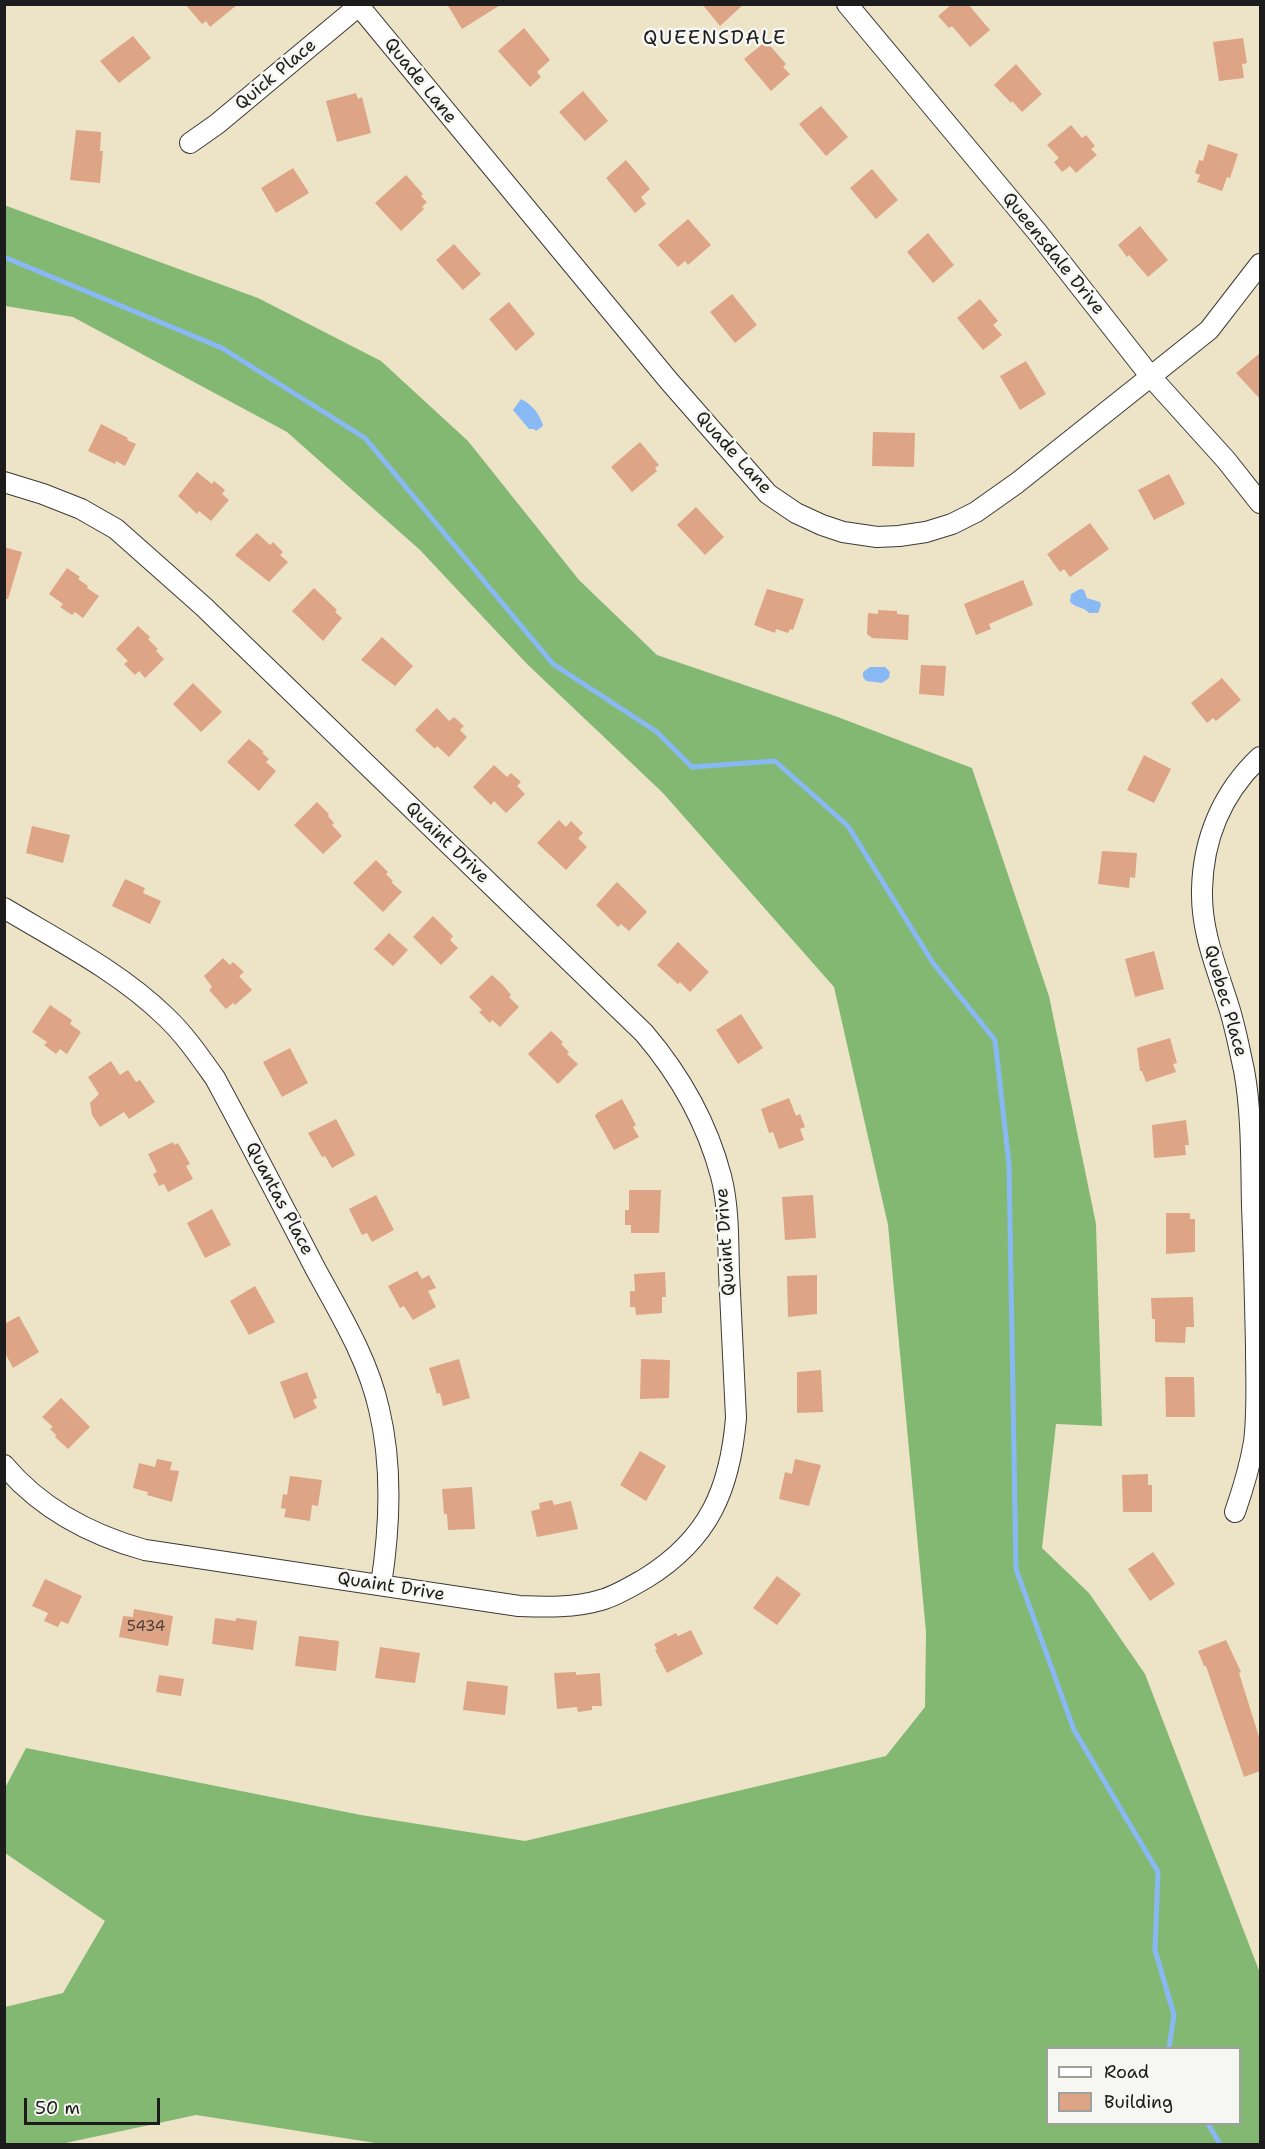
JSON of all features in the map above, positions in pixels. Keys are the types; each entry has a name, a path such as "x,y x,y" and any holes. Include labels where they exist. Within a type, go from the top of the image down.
{"street":[{"name":"Queensdale Drive","path":"847,4 1038,233 1151,377 1226,460 1260,502"},
{"name":"Quade Lane","path":"360,5 669,381 768,494 796,513 843,532 877,537 899,537 952,524 976,512 1017,483 1209,330 1260,264"},
{"name":"Quick Place","path":"190,143 217,124 360,5"},
{"name":"Quaint Drive","path":"4,482 81,509 116,529 204,607 644,1032 660,1052 698,1113 712,1145 721,1179 726,1213 736,1418 734,1447 727,1476 716,1504 701,1530 683,1549 658,1570 631,1587 601,1600 553,1607 519,1606 145,1550 114,1541 62,1516 35,1496 4,1465"},
{"name":"Quebec Place","path":"1235,1512 1247,1477 1254,1440 1257,1403 1249,1109 1238,1040 1209,952 1203,922 1202,891 1204,860 1216,819 1223,803 1238,781 1260,757"},
{"name":"Quantas Place","path":"4,908 137,991 167,1017 193,1046 215,1078 345,1323 379,1406 388,1469 389,1514 381,1586"}],"green space":[{"path":"4,205 258,298 381,361 468,441 579,580 657,655 835,716 972,768 1049,996 1096,1224 1102,1426 1056,1424 1042,1548 1089,1593 1145,1674 1260,1973 1260,2144 382,2144 196,2115 61,2144 5,2144 5,2007 63,1993 105,1921 5,1853 5,1788 26,1748 361,1815 525,1841 886,1756 925,1707 926,1632 888,1225 834,987 663,793 527,664 420,550 287,432 73,317 5,306"}],"water":[{"path":"521,399 535,410 540,418 543,426 536,431 529,429 513,410"},
{"path":"1080,589 1084,590 1087,598 1100,602 1098,613 1089,613 1070,602 1071,594"},
{"path":"870,667 885,667 890,672 889,678 882,683 866,681 863,672"}],"building":[{"path":"185,4 238,4 210,27 206,21 202,24"},
{"path":"447,4 502,4 462,29"},
{"path":"702,4 744,4 720,26"},
{"path":"952,4 968,4 990,30 970,47 952,26 949,28 938,16"},
{"path":"524,28 550,60 537,72 541,77 530,87 498,51"},
{"path":"133,36 151,58 119,83 100,61"},
{"path":"1243,38 1247,63 1242,64 1244,78 1219,81 1213,42"},
{"path":"766,41 786,64 783,67 790,74 771,91 744,59"},
{"path":"1016,64 1042,94 1022,112 994,85"},
{"path":"583,91 608,121 585,141 559,112"},
{"path":"356,93 358,99 362,97 371,133 337,142 326,101"},
{"path":"821,106 848,137 826,156 799,124"},
{"path":"1071,125 1082,138 1086,135 1095,146 1091,149 1097,155 1076,173 1070,166 1062,172 1054,162 1059,158 1047,145"},
{"path":"76,130 101,132 100,151 103,151 100,183 70,180"},
{"path":"1208,144 1238,154 1230,178 1227,177 1222,191 1197,182 1200,175 1195,173 1199,160 1203,161"},
{"path":"626,160 650,189 641,197 646,204 635,213 606,178"},
{"path":"293,168 309,193 276,213 261,188"},
{"path":"872,169 898,200 876,219 850,188"},
{"path":"406,175 427,202 422,207 424,209 401,231 375,203"},
{"path":"688,219 711,245 688,265 685,261 678,267 658,245"},
{"path":"1140,226 1168,260 1148,277 1118,245"},
{"path":"928,233 954,265 933,283 907,252"},
{"path":"454,244 481,274 463,290 436,260"},
{"path":"732,294 757,325 735,343 710,312"},
{"path":"980,299 998,321 993,325 1002,335 983,350 957,318"},
{"path":"509,302 535,334 516,351 489,319"},
{"path":"1260,353 1260,399 1236,373"},
{"path":"1026,361 1046,394 1020,410 1000,376"},
{"path":"101,424 136,444 125,466 116,461 115,464 88,451"},
{"path":"873,432 915,433 914,467 872,466"},
{"path":"640,442 659,465 655,468 657,471 632,492 611,467"},
{"path":"197,472 212,484 214,481 225,490 222,494 229,500 211,521 199,511 197,514 178,496"},
{"path":"1169,474 1185,504 1154,520 1138,490"},
{"path":"696,507 724,537 705,555 677,525"},
{"path":"1090,523 1109,549 1070,577 1064,569 1060,572 1047,554"},
{"path":"257,533 270,545 273,542 283,552 280,555 288,562 269,582 235,555"},
{"path":"4,547 22,552 8,599 4,598"},
{"path":"67,568 80,577 78,579 88,586 87,588 99,596 83,618 75,612 72,615 60,607 63,604 49,594"},
{"path":"1023,580 1033,605 989,624 991,629 976,635 964,604"},
{"path":"314,588 337,610 335,612 342,618 323,641 292,611"},
{"path":"767,589 804,599 793,630 790,629 788,633 776,629 775,633 754,625"},
{"path":"878,610 897,611 897,614 909,615 908,640 872,638 867,634 868,613 878,614"},
{"path":"138,626 150,637 148,639 164,659 145,678 139,671 135,675 124,664 128,661 116,649"},
{"path":"382,637 413,666 395,686 361,660"},
{"path":"921,665 946,666 944,696 919,694"},
{"path":"1222,678 1241,700 1216,721 1213,718 1207,723 1191,703"},
{"path":"193,683 222,712 201,732 173,704"},
{"path":"437,708 449,721 454,717 464,726 460,730 467,737 449,757 437,746 435,749 415,730"},
{"path":"249,739 264,752 262,753 269,759 266,762 276,771 259,791 227,762"},
{"path":"1144,755 1171,769 1154,803 1127,790"},
{"path":"494,765 507,777 511,773 521,782 517,786 525,794 506,813 494,801 491,805 473,787"},
{"path":"317,802 329,814 328,816 334,823 332,825 342,836 323,854 294,825"},
{"path":"559,820 566,827 571,821 583,833 578,838 587,847 566,870 537,843"},
{"path":"32,826 70,835 63,863 26,853"},
{"path":"1102,851 1137,853 1135,878 1130,877 1129,888 1098,884"},
{"path":"376,860 388,872 386,874 393,881 391,882 402,892 383,912 353,883"},
{"path":"125,879 145,888 143,893 161,901 150,924 112,906"},
{"path":"617,882 647,912 629,931 621,924 618,927 596,905"},
{"path":"433,916 453,936 450,940 458,948 441,965 413,937"},
{"path":"389,933 408,950 393,966 374,949"},
{"path":"678,942 709,972 690,992 657,965"},
{"path":"1154,951 1164,989 1135,997 1125,959"},
{"path":"223,958 230,965 233,962 244,972 239,976 252,990 235,1005 233,1003 226,1009 209,990 212,987 204,976"},
{"path":"492,975 503,985 511,995 509,997 519,1007 500,1027 492,1020 490,1023 479,1012 482,1010 469,997"},
{"path":"50,1005 72,1020 70,1024 81,1032 67,1054 60,1049 56,1054 44,1045 47,1042 32,1032"},
{"path":"741,1014 763,1048 738,1064 716,1030"},
{"path":"551,1031 563,1042 561,1044 569,1052 567,1054 578,1064 558,1084 528,1054"},
{"path":"1170,1038 1177,1063 1173,1064 1176,1072 1146,1082 1140,1071 1137,1048"},
{"path":"290,1048 308,1083 282,1097 263,1062"},
{"path":"111,1061 120,1075 128,1070 136,1082 140,1080 155,1102 129,1119 124,1112 100,1127 92,1115 90,1103 99,1094 88,1077"},
{"path":"789,1098 796,1116 800,1114 805,1127 800,1129 804,1140 779,1149 773,1132 769,1133 761,1109"},
{"path":"622,1099 636,1125 633,1127 639,1137 614,1150 595,1116"},
{"path":"336,1119 355,1155 332,1168 325,1156 322,1157 308,1133"},
{"path":"1186,1120 1189,1145 1185,1145 1186,1155 1154,1158 1152,1125"},
{"path":"173,1142 174,1145 178,1143 190,1164 186,1166 193,1179 168,1192 164,1184 159,1186 153,1174 157,1172 148,1154"},
{"path":"629,1190 661,1190 659,1233 631,1233 631,1225 625,1225 625,1210 629,1210"},
{"path":"376,1195 394,1230 372,1242 367,1233 362,1235 349,1209"},
{"path":"813,1195 816,1238 785,1240 782,1197"},
{"path":"212,1209 231,1245 205,1258 187,1223"},
{"path":"1166,1213 1190,1213 1190,1219 1195,1219 1195,1252 1166,1254"},
{"path":"417,1271 422,1279 429,1275 436,1288 428,1291 436,1307 413,1320 404,1306 400,1308 388,1286"},
{"path":"665,1272 666,1297 662,1297 662,1313 636,1315 635,1307 630,1307 630,1291 635,1291 634,1274"},
{"path":"817,1275 817,1314 788,1317 787,1276"},
{"path":"255,1286 275,1322 249,1335 230,1301"},
{"path":"1193,1297 1194,1327 1186,1327 1185,1343 1155,1342 1155,1319 1152,1319 1151,1298"},
{"path":"19,1316 39,1352 13,1368 4,1351 4,1324"},
{"path":"459,1359 470,1398 443,1406 429,1368"},
{"path":"641,1359 670,1360 669,1398 640,1399"},
{"path":"821,1370 823,1412 797,1413 797,1372"},
{"path":"307,1372 317,1398 313,1400 317,1408 294,1419 280,1382"},
{"path":"1165,1377 1194,1377 1195,1417 1166,1417"},
{"path":"61,1398 90,1427 68,1449 55,1437 56,1435 50,1429 53,1427 42,1417"},
{"path":"640,1451 666,1466 646,1501 620,1485"},
{"path":"157,1459 172,1462 170,1470 179,1471 172,1502 147,1495 148,1492 133,1488 139,1463 155,1467"},
{"path":"795,1459 821,1465 809,1506 779,1499 785,1472 792,1474"},
{"path":"1148,1474 1148,1485 1152,1485 1152,1512 1123,1512 1122,1475"},
{"path":"290,1476 322,1480 318,1506 312,1505 310,1521 284,1517 286,1509 281,1508 283,1494 287,1495"},
{"path":"472,1487 475,1529 448,1530 442,1489"},
{"path":"552,1500 554,1505 571,1501 578,1529 537,1537 531,1511 540,1509 539,1503"},
{"path":"1153,1552 1175,1584 1150,1601 1128,1569"},
{"path":"777,1576 801,1594 777,1625 753,1608"},
{"path":"45,1579 82,1596 68,1624 61,1621 58,1627 44,1621 48,1613 32,1606"},
{"path":"134,1609 173,1616 168,1646 119,1637 123,1616 133,1617"},
{"path":"215,1618 257,1621 253,1650 212,1644"},
{"path":"691,1630 703,1654 667,1673 654,1644 676,1633 678,1636"},
{"path":"299,1636 339,1641 336,1671 295,1666"},
{"path":"1226,1640 1241,1672 1239,1673 1260,1740 1260,1771 1244,1777 1206,1666 1198,1651"},
{"path":"380,1647 420,1653 415,1683 375,1678"},
{"path":"576,1672 576,1675 600,1673 602,1706 592,1706 592,1710 578,1712 577,1707 557,1709 554,1673"},
{"path":"159,1675 184,1679 181,1696 156,1692"},
{"path":"467,1681 508,1686 505,1715 463,1710"}],"waterway":[{"path":"4,257 222,348 365,438 553,664 657,732 692,767 775,761 848,826 933,963 995,1040 1009,1164 1016,1569 1074,1730 1158,1872 1155,1950 1174,2015 1169,2047"},
{"path":"1209,2125 1220,2144"}],"district":[{"name":"QUEENSDALE","path":"715,39"}]}
